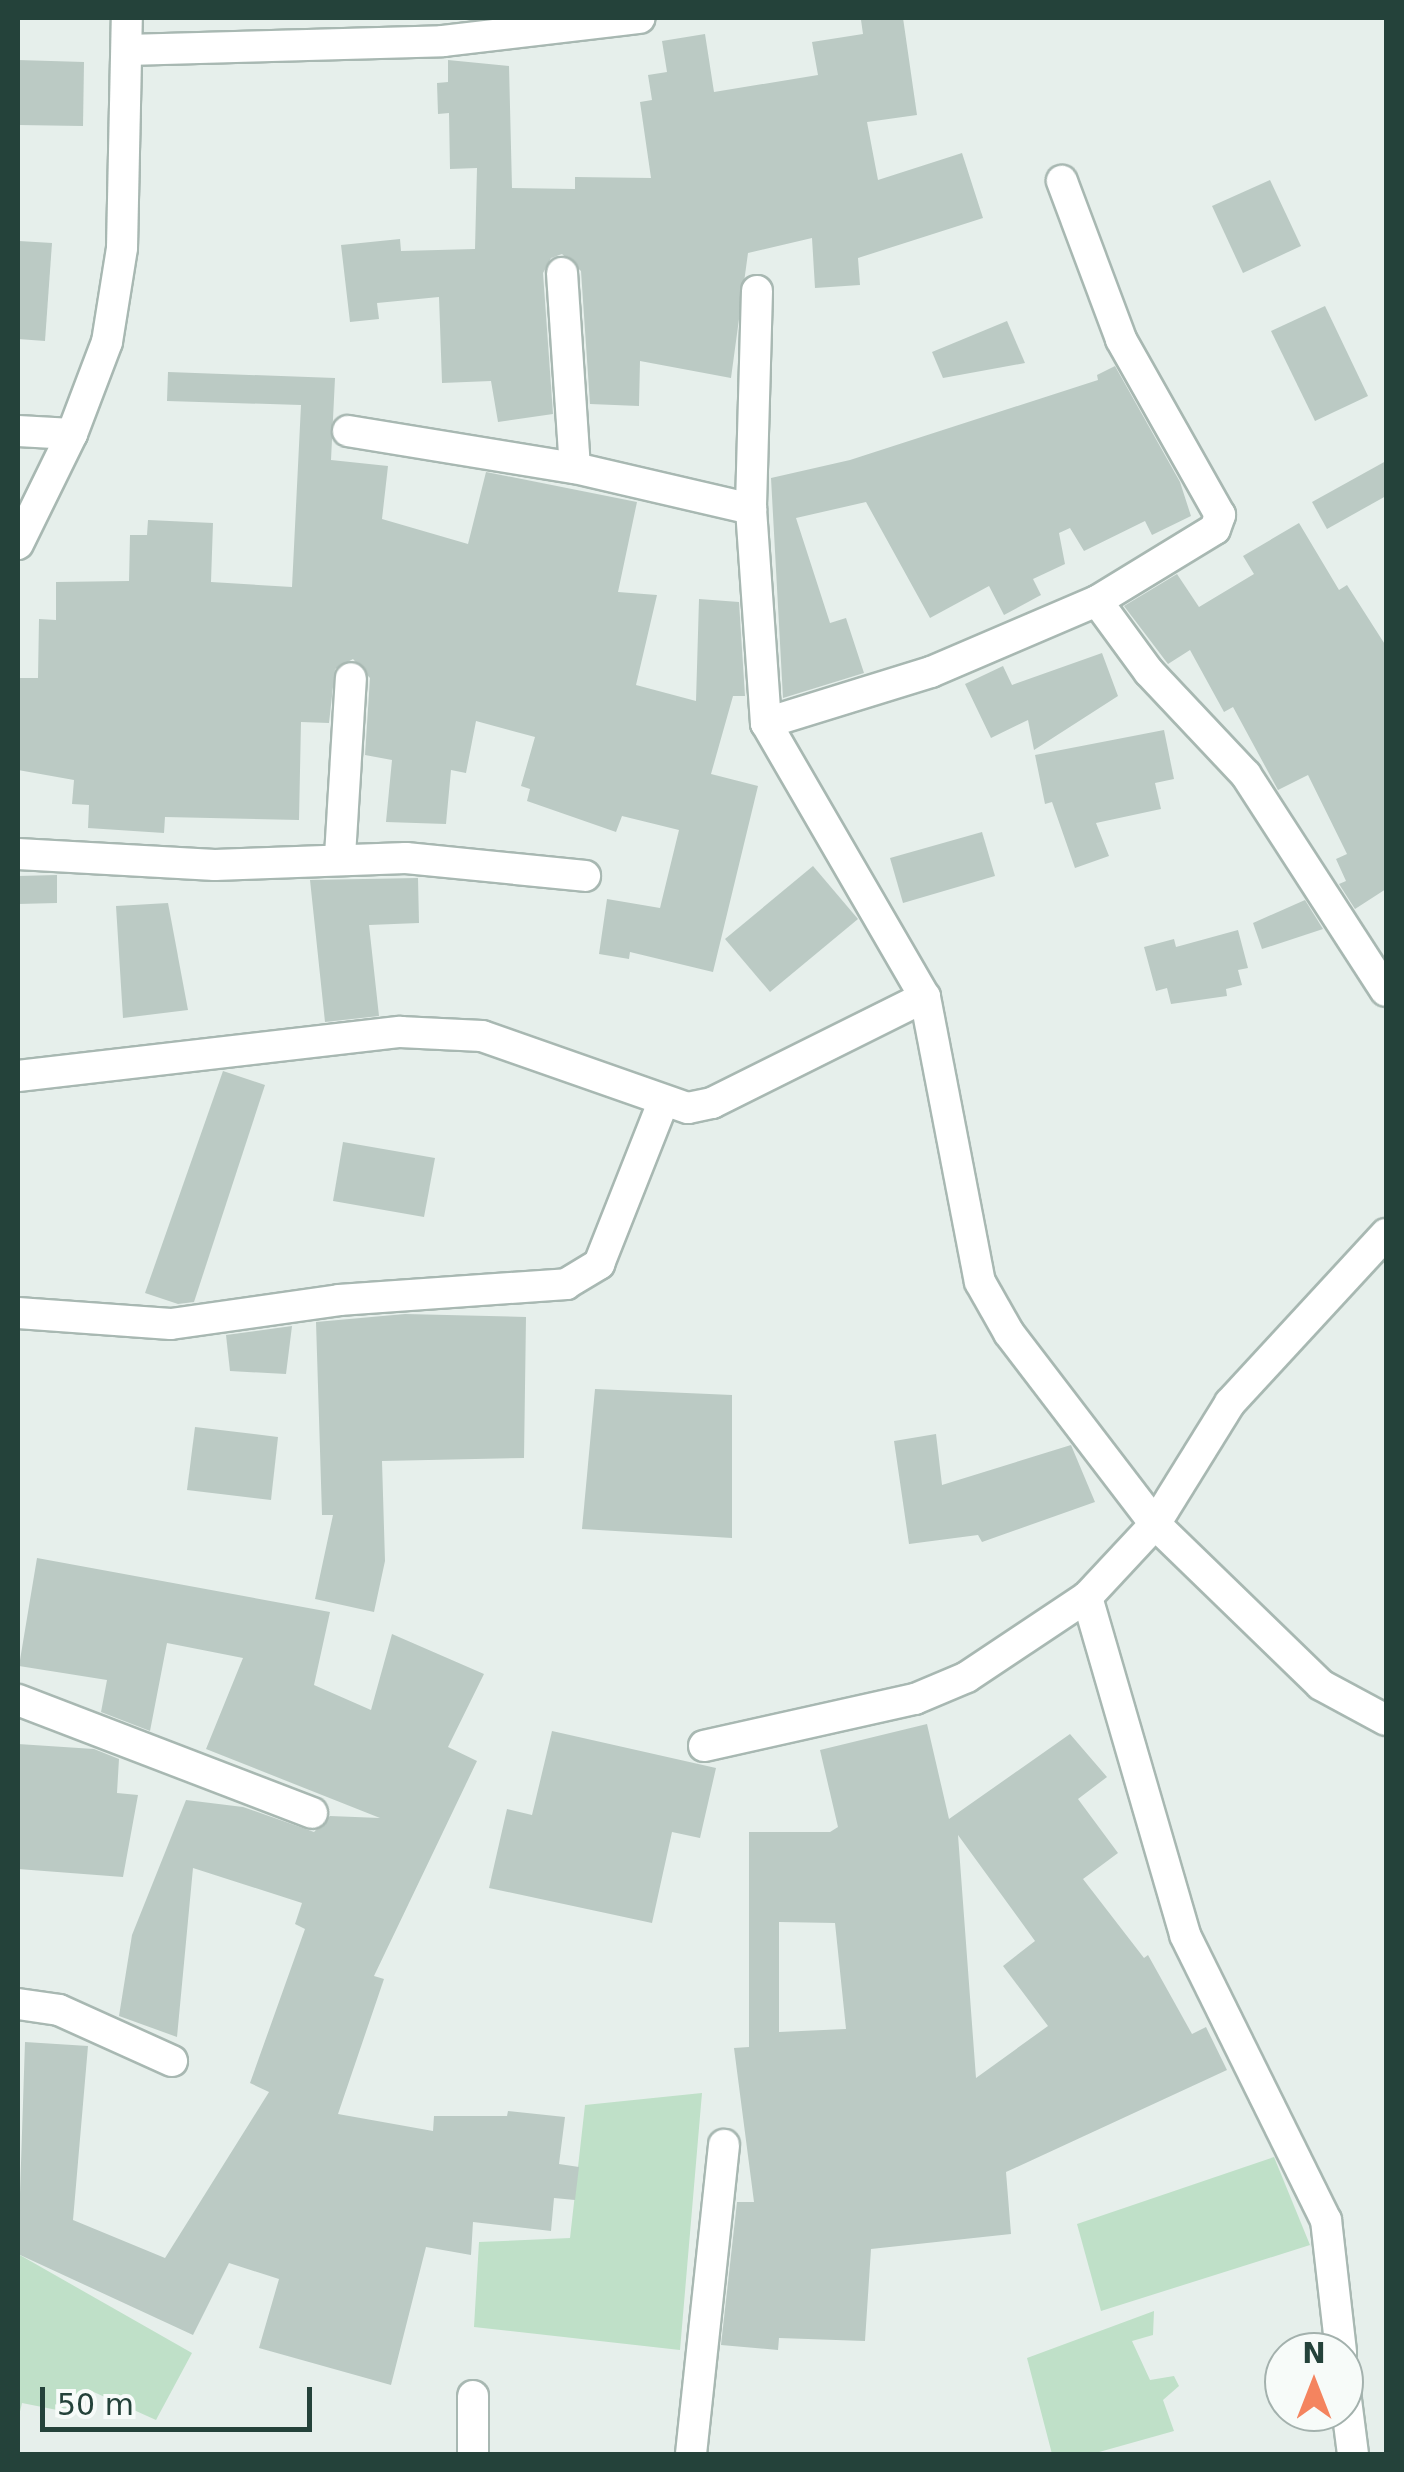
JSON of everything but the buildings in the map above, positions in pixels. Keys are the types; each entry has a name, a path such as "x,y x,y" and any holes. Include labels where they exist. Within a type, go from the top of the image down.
{"street":[{"path":"18,544 72,434 107,342 122,248 127,18"},
{"path":"127,50 443,41 640,18"},
{"path":"766,723 931,672 1097,601 1215,529 1220,515 1121,340 1062,181"},
{"path":"562,273 575,468"},
{"path":"757,292 752,510 766,723 925,996 980,1282 1009,1333 1155,1524 1321,1686 1386,1720"},
{"path":"18,431 72,434"},
{"path":"348,431 575,468 752,510"},
{"path":"1097,601 1149,672 1246,775 1386,991"},
{"path":"340,856 352,678"},
{"path":"18,854 215,865 340,856 585,876"},
{"path":"18,1076 400,1032 482,1036 688,1108 712,1104 925,996"},
{"path":"18,1313 171,1324 339,1300 566,1284 599,1264 663,1102"},
{"path":"704,1746 915,1699 966,1677 1087,1597 1155,1524 1230,1402 1386,1234"},
{"path":"1087,1597 1184,1935 1326,2220 1338,2332"},
{"path":"18,1700 312,1813"},
{"path":"18,2004 59,2010 172,2062"},
{"path":"691,2454 724,2145"},
{"path":"472,2396 473,2454"}],"green space":[{"path":"702,2093 680,2350 474,2327 479,2242 570,2238 585,2105"},
{"path":"1274,2157 1310,2245 1101,2311 1077,2224"},
{"path":"18,2254 192,2353 156,2420 87,2389 82,2415 22,2403 18,2420"},
{"path":"1154,2311 1153,2335 1132,2341 1150,2380 1174,2376 1179,2386 1163,2400 1174,2431 1092,2454 1052,2454 1027,2358"}]}
